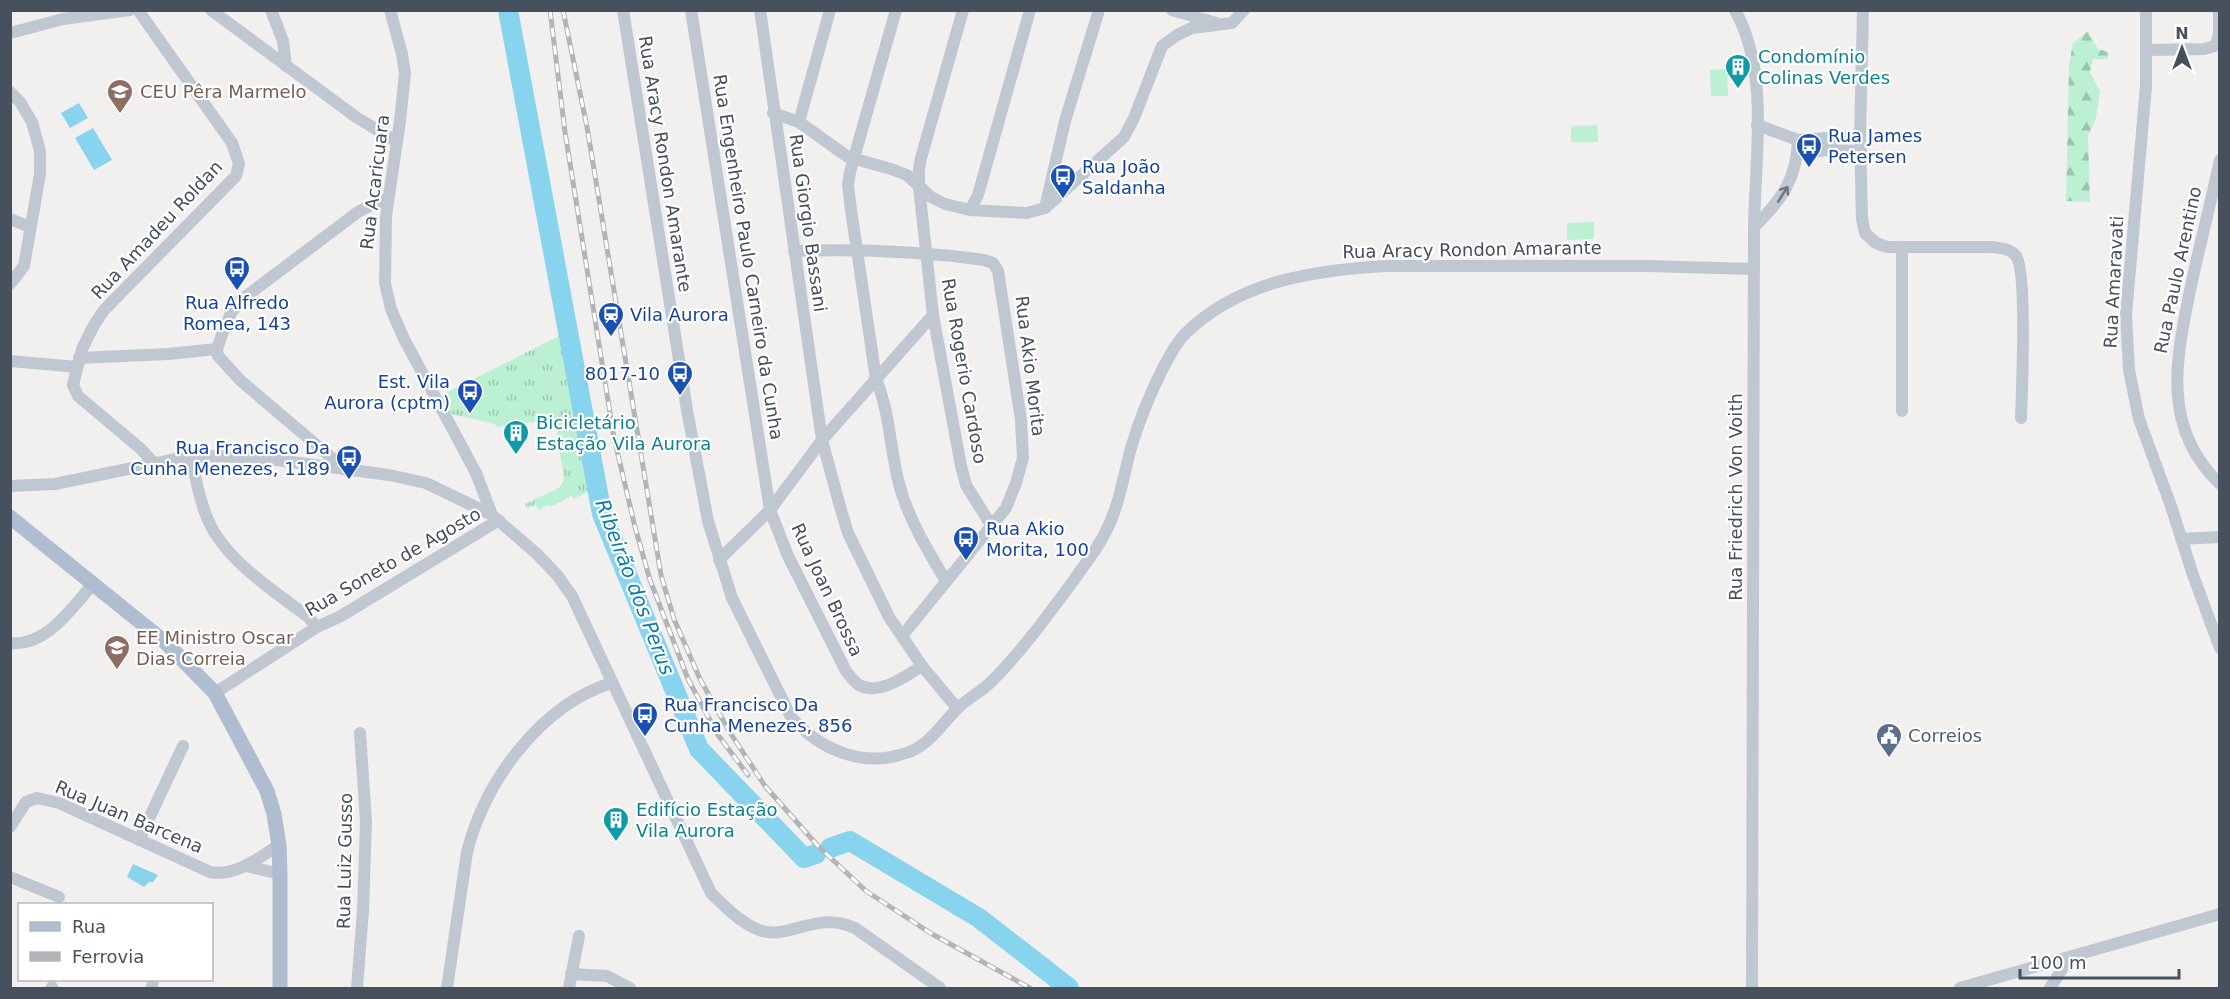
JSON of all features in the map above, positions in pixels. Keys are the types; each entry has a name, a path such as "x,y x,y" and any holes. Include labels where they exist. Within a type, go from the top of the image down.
{"main road":[{"path":"10,517 165,642 215,693 267,791 274,814 279,845 280,988"}],"street":[{"path":"10,33 63,19 130,10"},
{"name":"Rua Amadeu Roldan","path":"138,10 232,143 240,164 236,176 104,310 87,336 78,362 73,385 78,396 141,449 154,464"},
{"path":"211,10 356,117 397,142"},
{"path":"271,10 283,41 286,66"},
{"name":"Rua Acaricuara","path":"390,10 405,74 388,199 385,274 391,309 403,337 483,488 496,518"},
{"name":"Rua Aracy Rondon Amarante","path":"622,10 687,410 708,521 719,560 732,598 791,717 804,732 824,746 844,754 862,758 888,759 911,752 924,744 957,708 990,683 1046,619 1104,535 1113,515 1138,428 1152,390 1167,360 1184,335 1211,313 1237,297 1307,273 1356,268 1647,266 1754,268"},
{"name":"Rua Engenheiro Paulo Carneiro da Cunha","path":"691,10 770,510"},
{"name":"Rua Giorgio Bassani","path":"760,10 822,440 848,533 889,617 922,666"},
{"path":"799,122 830,10"},
{"path":"896,10 853,159 848,185 876,379 884,403 900,486 913,520 946,581"},
{"name":"Rua Rogerio Cardoso","path":"963,10 921,158 919,187 933,315 961,466 966,485 991,525"},
{"path":"970,210 981,186 1030,10"},
{"path":"1045,208 1065,121 1099,10"},
{"path":"1172,10 1223,25"},
{"path":"773,112 799,122 853,159 907,176 931,197 945,204 970,210 1022,213 1045,208 1124,137 1134,118 1162,46 1191,28 1223,25 1235,21 1244,10"},
{"name":"Rua Friedrich Von Voith","path":"1735,10 1751,46 1755,66 1757,125 1754,227 1752,988"},
{"path":"1863,10 1860,136 1862,219 1865,233 1876,243 1887,247 1991,247 2011,251 2019,263 2021,273 2021,418"},
{"name":"Rua Amaravati","path":"2146,10 2147,50 2141,152 2129,274 2126,342 2133,396 2139,419 2220,648"},
{"path":"2147,50 2204,49 2215,46 2219,35 2219,10"},
{"path":"10,92 20,102 32,122 40,151 40,174 24,266 10,284"},
{"path":"1757,125 1798,140 1860,136"},
{"path":"1754,227 1780,200 1789,185 1798,154 1798,140"},
{"path":"1798,154 1826,150 1861,151"},
{"name":"Rua Paulo Arentino","path":"2220,160 2185,316 2176,376 2178,403 2185,430 2195,452 2211,477 2220,484"},
{"path":"346,470 241,381 218,356 217,349 231,313 241,300 358,212 388,199"},
{"path":"10,219 30,227"},
{"path":"1902,248 1902,411"},
{"name":"Rua Akio Morita","path":"794,251 857,249 926,252 984,260 993,263 998,271 1021,420 1023,458 1006,508 902,636"},
{"path":"719,560 770,510 822,440 933,315"},
{"path":"10,361 78,362 217,349"},
{"path":"192,457 195,477 208,520 217,537 240,563 308,616 317,627"},
{"path":"10,486 55,484 192,457 262,458 389,475 426,483 496,518 537,554 557,575 572,596 711,893 725,907 760,930 777,932 829,921 841,922 855,928 940,988"},
{"name":"Rua Joan Brossa","path":"770,510 801,581 851,677 860,685 872,688 898,681 922,666"},
{"name":"Rua Soneto de Agosto","path":"215,693 317,627 340,616 496,518"},
{"path":"2181,539 2220,537"},
{"path":"10,643 34,641 46,634 94,583"},
{"path":"2206,613 2220,613"},
{"path":"922,666 957,708"},
{"path":"447,988 467,852 472,833 491,792 519,747 531,734 576,697 611,683"},
{"name":"Rua Luiz Gusso","path":"357,988 366,822 360,733"},
{"path":"140,840 183,746"},
{"name":"Rua Juan Barcena","path":"10,827 26,802 37,798 59,803 211,872 224,873 246,866 279,845"},
{"name":"Rua Juan Barcena","path":"246,866 280,874"},
{"path":"10,877 59,897"},
{"path":"1960,988 2220,914"},
{"path":"569,988 579,936"},
{"path":"2050,988 2070,957"},
{"path":"571,974 607,976 630,988"}],"green space":[{"path":"2088,31 2098,49 2108,52 2108,59 2093,59 2090,72 2100,91 2096,118 2088,136 2090,202 2066,201 2069,65 2073,43"},
{"path":"1727,69 1728,96 1711,96 1710,70"},
{"path":"1597,125 1598,142 1571,142 1571,126"},
{"path":"1594,222 1594,239 1567,240 1567,223"},
{"path":"567,332 590,485 587,492 574,499 571,496 539,510 536,505 527,508 525,504 559,488 564,480 555,419 496,427 495,424 451,414 440,396"}],"water":[{"path":"79,103 88,118 70,128 61,113"},
{"path":"93,128 112,160 94,170 75,138"},
{"path":"133,864 158,875 153,882 149,882 144,887 127,877"}],"waterway":[{"name":"Ribeirão dos Perus","path":"508,10 602,514 699,749 804,858 816,854"},
{"name":"Ribeirão dos Perus","path":"830,848 850,841 979,918 1069,988"}],"railway":[{"path":"550,10 565,132 614,438 635,527 650,580 688,679 718,735 748,775"},
{"path":"563,10 587,127 661,575 674,619 700,679 729,731 765,786 818,846 866,891 932,934 1030,988"}],"place":[{"name":"Condomínio Colinas Verdes","path":"1738,90"},
{"name":"CEU Pêra Marmelo","path":"120,115"},
{"name":"Rua James Petersen","path":"1809,169"},
{"name":"Rua João Saldanha","path":"1063,200"},
{"name":"Rua Alfredo Romea, 143","path":"237,292"},
{"name":"Vila Aurora","path":"611,338"},
{"name":"8017-10","path":"680,397"},
{"name":"Est. Vila Aurora (cptm)","path":"470,415"},
{"name":"Bicicletário Estação Vila Aurora","path":"516,456"},
{"name":"Rua Francisco Da Cunha Menezes, 1189","path":"349,481"},
{"name":"Rua Akio Morita, 100","path":"966,562"},
{"name":"EE Ministro Oscar Dias Correia","path":"117,671"},
{"name":"Rua Francisco Da Cunha Menezes, 856","path":"645,738"},
{"name":"Correios","path":"1889,759"},
{"name":"Edifício Estação Vila Aurora","path":"616,843"}]}
